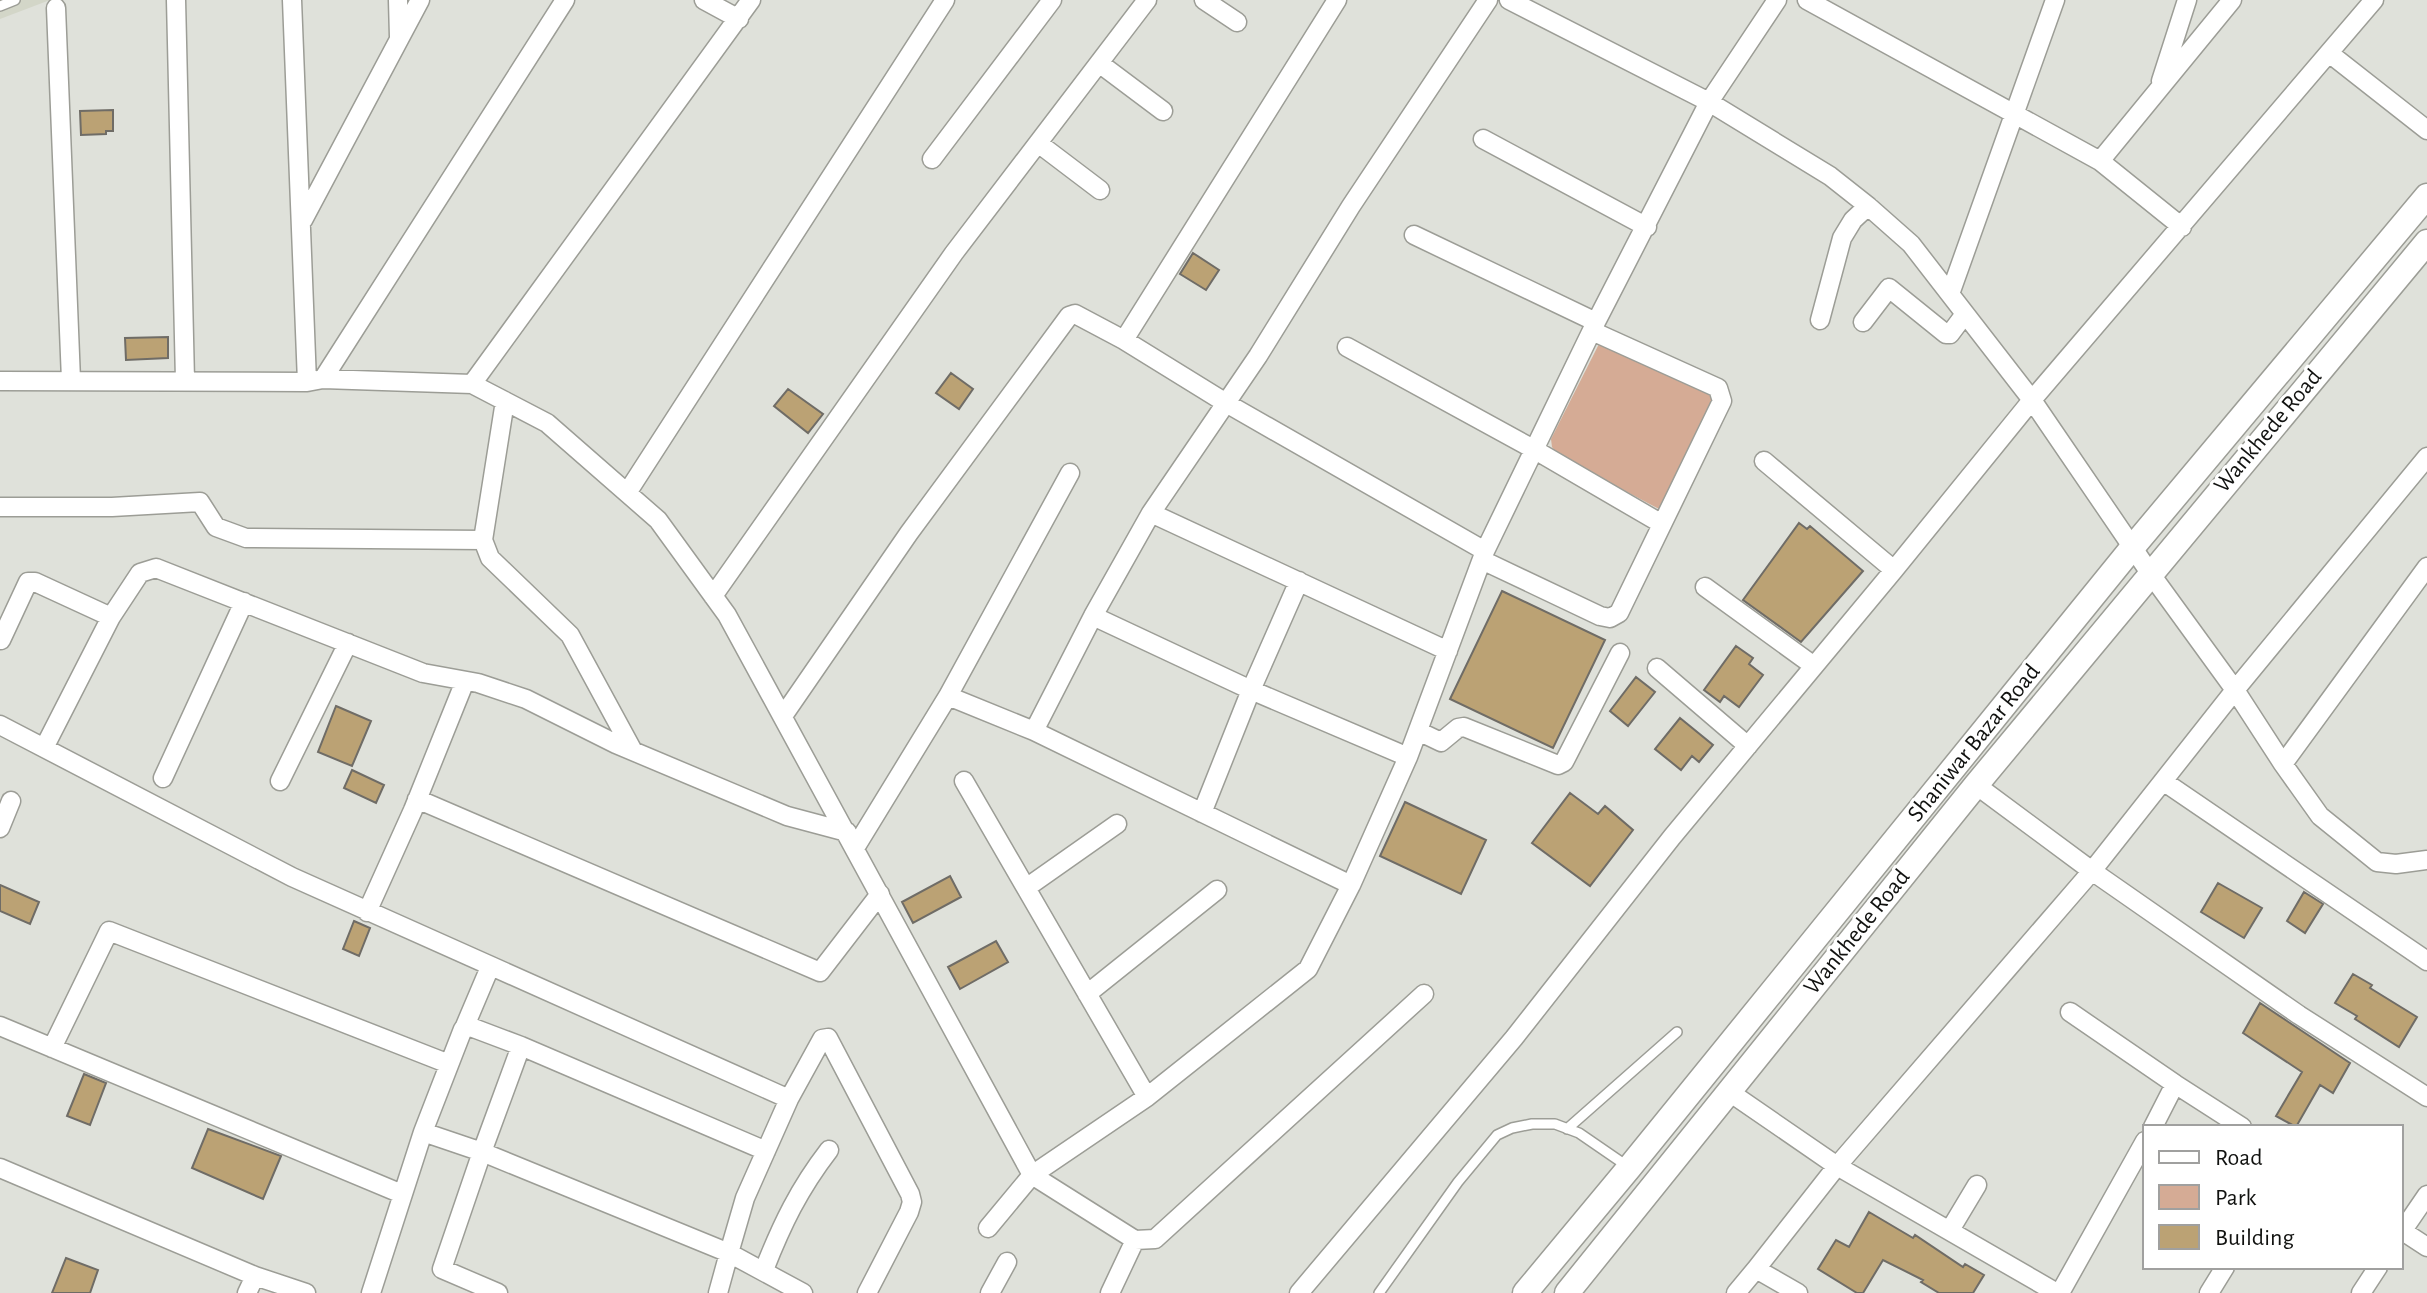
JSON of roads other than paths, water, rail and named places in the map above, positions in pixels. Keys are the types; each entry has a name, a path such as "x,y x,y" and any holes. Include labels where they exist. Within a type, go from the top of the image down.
{"main road":[{"name":"Shaniwar Bazar Road","path":"1525,1293 2132,548 2427,196"},
{"name":"Wankhede Road","path":"1567,1293 1976,785 2427,242"}],"street":[{"path":"176,0 185,380"},
{"path":"292,0 301,223 315,380"},
{"path":"398,0 399,40"},
{"path":"301,223 420,0"},
{"path":"315,380 565,0"},
{"path":"704,0 739,19"},
{"path":"472,384 751,0"},
{"path":"627,493 945,0"},
{"path":"932,159 1052,0"},
{"path":"713,596 954,253 1147,0"},
{"path":"1204,0 1237,22"},
{"path":"1124,340 1337,0"},
{"path":"1034,731 1151,513 1286,314 1351,206 1488,0"},
{"path":"1509,0 1709,102 1830,176 1911,244 2032,400 2320,816 2377,862 2396,864 2427,860"},
{"path":"988,1228 1032,1175 1147,1097 1308,969 1351,885 1408,757 1484,555 1594,327 1709,102 1777,0"},
{"path":"1807,0 2100,161 2182,227"},
{"path":"1950,294 2055,0"},
{"path":"2157,91 2187,0"},
{"path":"2100,161 2232,0"},
{"path":"1299,1293 1514,1038 1672,837 2032,400 2374,0"},
{"path":"56,8 71,380"},
{"path":"2329,53 2427,130"},
{"path":"1099,63 1163,111"},
{"path":"1483,139 1647,227"},
{"path":"1038,143 1100,190"},
{"path":"1820,320 1842,238 1853,220 1868,206"},
{"path":"783,716 909,533 1069,316 1081,315 1484,555 1600,616 1610,618 1619,613 1722,401 1722,393 1718,388 1414,235"},
{"path":"1863,322 1889,288 1946,334 1950,334 1965,314"},
{"path":"1347,347 1662,524"},
{"path":"0,381 315,380 472,384 547,423 658,520 727,615 1032,1175 1135,1240 1155,1239 1424,994"},
{"path":"505,401 483,540 490,558 570,635 633,751"},
{"path":"1736,1293 1837,1166 2092,871 2235,690 2427,457"},
{"path":"1764,461 1894,570"},
{"path":"851,840 948,696 1070,473"},
{"path":"0,507 112,507 200,502 216,527 246,538 483,540"},
{"path":"1151,513 1448,651"},
{"path":"2283,764 2427,567"},
{"path":"44,748 111,617 140,573 156,568 423,673 465,681 526,699 633,751 851,840"},
{"path":"1202,813 1299,581"},
{"path":"1,640 28,582 35,582 111,617"},
{"path":"1705,587 1814,666"},
{"path":"163,778 244,602"},
{"path":"1093,616 1251,690 1408,757"},
{"path":"280,781 348,643"},
{"path":"1418,731 1441,742 1458,728 1464,727 1558,765 1564,762 1620,653"},
{"path":"1657,668 1748,746"},
{"path":"367,912 465,681"},
{"path":"948,696 1034,731 1351,885"},
{"path":"0,725 292,877 789,1099"},
{"path":"964,781 1147,1097"},
{"path":"2163,781 2427,961"},
{"path":"1976,785 2092,871 2299,1015 2427,1097"},
{"path":"417,799 820,972 880,894"},
{"path":"0,828 11,801"},
{"path":"1026,888 1117,824"},
{"path":"1087,994 1217,890"},
{"path":"52,1048 109,931 449,1064"},
{"path":"371,1293 423,1132 490,967"},
{"path":"2070,1012 2239,1125"},
{"path":"0,1026 402,1194"},
{"path":"465,1026 521,1046 766,1151"},
{"path":"718,1293 745,1198 789,1099 822,1039 828,1038 912,1202 867,1293"},
{"path":"498,1293 442,1269 521,1046"},
{"path":"2154,1125 2175,1084"},
{"path":"1728,1091 1837,1166 2059,1293 2143,1145"},
{"path":"423,1132 482,1152 729,1253 803,1293"},
{"path":"764,1270 797,1195 829,1150"},
{"path":"0,1168 251,1285 306,1293"},
{"path":"1950,1230 1977,1185"},
{"path":"2403,1230 2427,1195"},
{"path":"2403,1232 2427,1247"},
{"path":"1110,1293 1135,1240"},
{"path":"990,1293 1007,1262"},
{"path":"1756,1269 1798,1293"},
{"path":"2209,1293 2224,1269"},
{"path":"2361,1293 2377,1269"}],"lane":[{"path":"0,6 15,0"},
{"path":"1567,1129 1677,1032"},
{"path":"1379,1293 1458,1182 1497,1135 1532,1124 1555,1124 1579,1133 1629,1168"}]}
